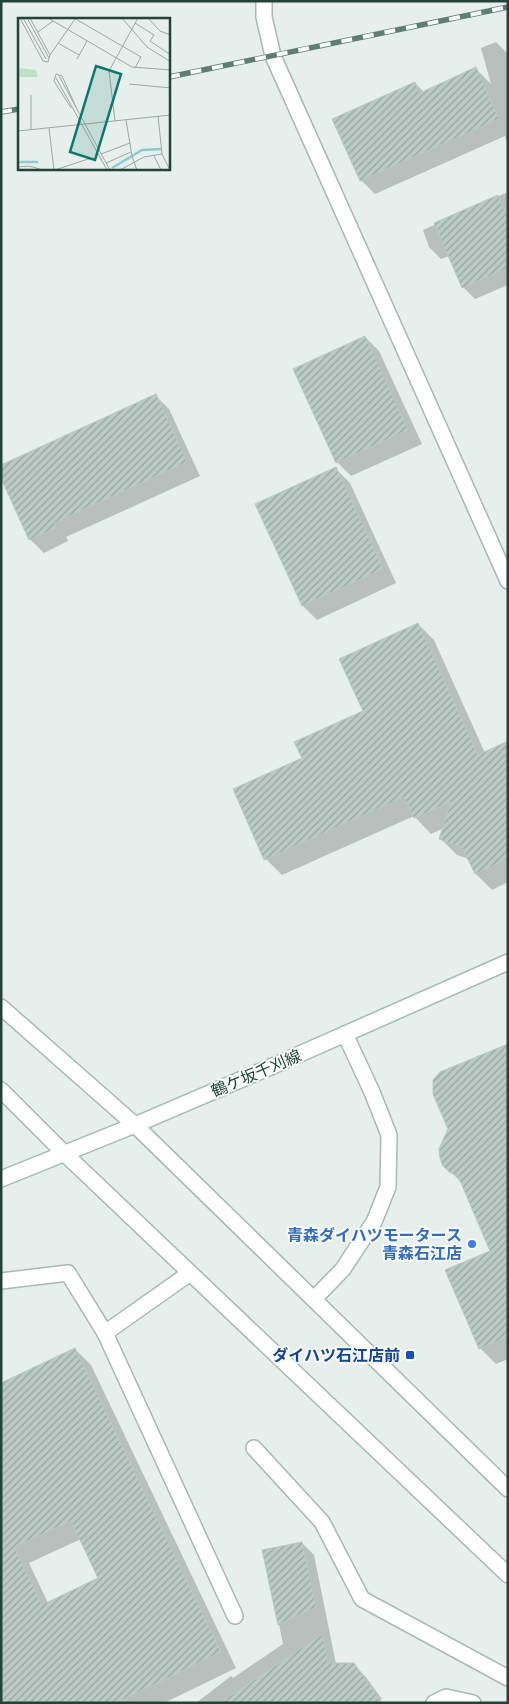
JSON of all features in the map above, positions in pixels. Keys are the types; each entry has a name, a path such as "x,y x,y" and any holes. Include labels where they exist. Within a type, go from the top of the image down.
{"street":[{"path":"264,1 264,17 273,56 508,581"},
{"name":"鶴ケ坂千刈線","path":"1,1179 135,1125 508,962"},
{"path":"1,1006 135,1125 508,1489"},
{"path":"314,1299 348,1262 374,1222 388,1187 389,1135 372,1092 345,1034"},
{"path":"1,1090 64,1153 508,1575"},
{"path":"1,1281 68,1273 105,1332 235,1616"},
{"path":"105,1332 190,1273"},
{"path":"254,1448 322,1522 362,1599 508,1678"},
{"path":"434,1703 446,1697 473,1703"}],"building":[{"path":"476,67 499,119 360,181 332,119 415,82 420,93"},
{"path":"498,195 508,218 508,268 462,288 434,223"},
{"path":"365,336 408,430 336,463 293,369"},
{"path":"156,394 187,462 54,523 56,528 29,540 1,478 1,465"},
{"path":"336,467 383,569 302,606 255,504"},
{"path":"418,623 478,755 508,741 508,859 475,874 462,847 439,839 451,802 414,818 404,797 264,860 233,789 302,758 294,742 363,711 339,659"},
{"path":"508,1044 508,1337 479,1349 445,1270 490,1251 458,1176 449,1172 443,1166 440,1158 439,1149 448,1129 433,1094 433,1080 440,1072"},
{"path":"75,1348 221,1652 116,1703 1,1703 1,1383","holes":["71,1521 98,1578 42,1605 14,1547"]},
{"path":"302,1542 316,1607 278,1625 262,1550"},
{"path":"322,1634 328,1663 354,1663 382,1703 220,1703"}],"railway":[{"path":"170,77 508,7"},
{"path":"1,112 18,109"}],"place":[{"name":"青森ダイハツモータース 青森石江店","path":"472,1244"},
{"name":"ダイハツ石江店前","path":"410,1355"}]}
